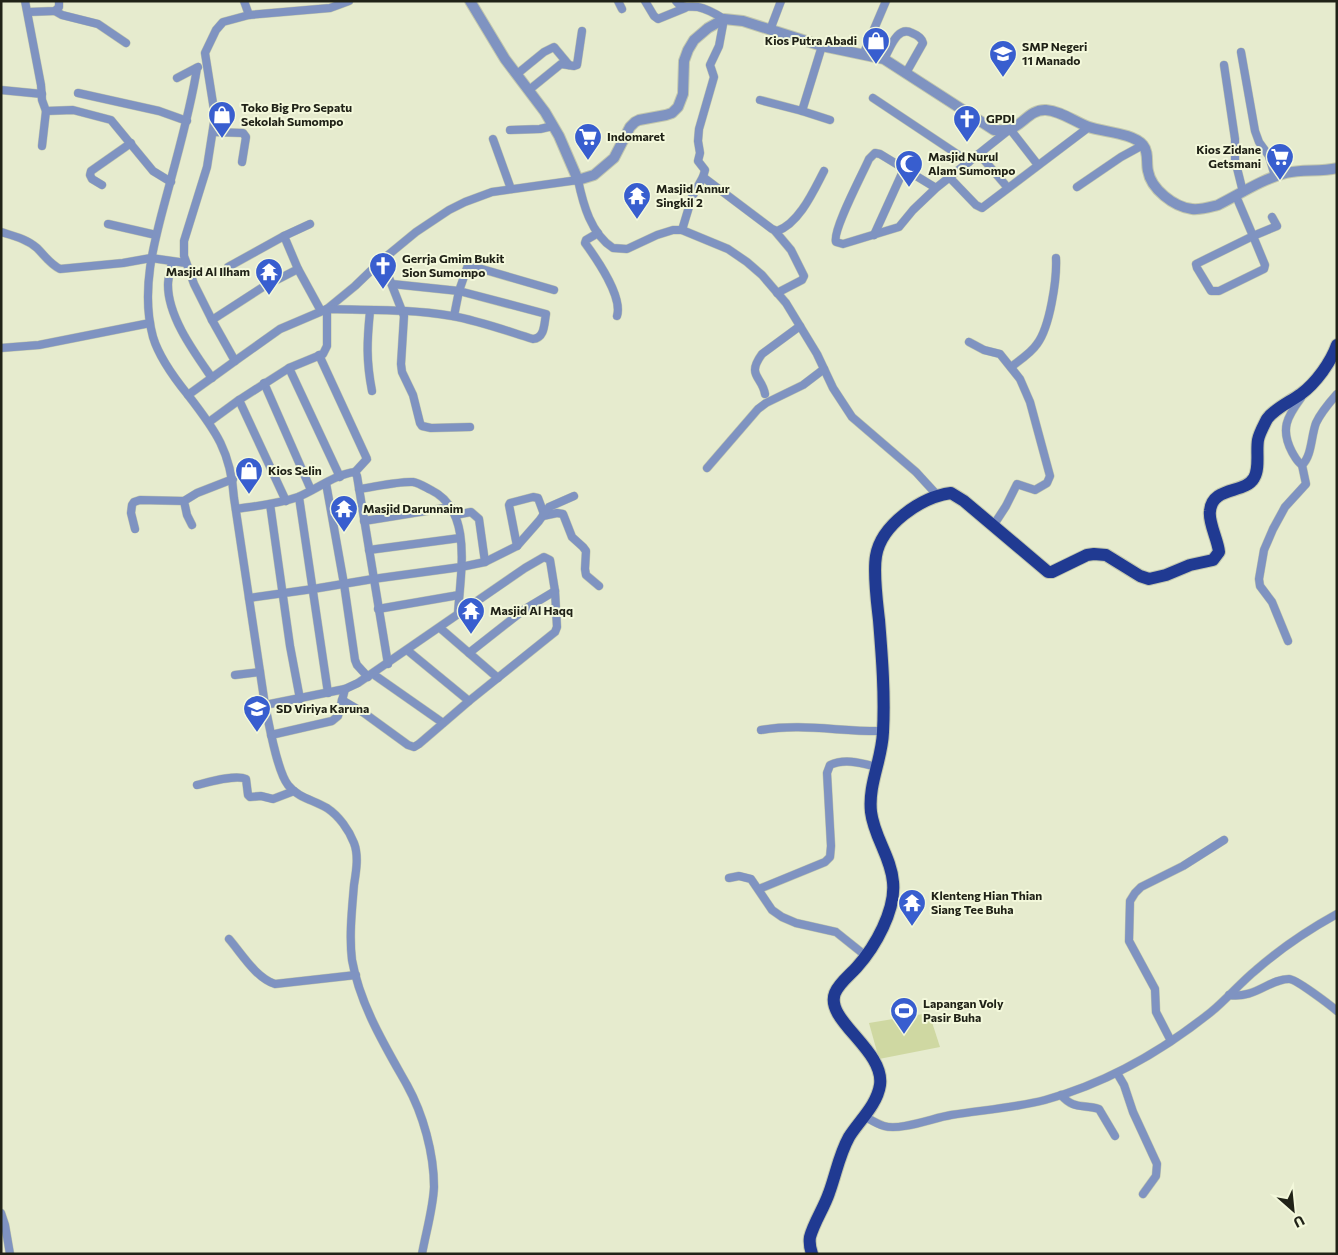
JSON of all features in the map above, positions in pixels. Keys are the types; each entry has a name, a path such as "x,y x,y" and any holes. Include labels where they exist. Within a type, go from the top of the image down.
{"highway":[{"path":"814,1253 809,1243 811,1235 829,1194 839,1159 849,1137 878,1093 880,1084 878,1066 837,1012 833,1000 838,987 866,956 879,934 886,920 893,891 891,866 875,828 871,809 872,781 880,757 883,731 883,672 876,591 876,556 889,528 911,510 938,496 951,493 1050,572 1087,555 1094,554 1106,555 1140,576 1149,579 1166,576 1190,565 1213,560 1219,552 1209,512 1213,503 1222,494 1253,480 1256,472 1258,439 1266,420 1306,390 1326,366 1336,349"}],"street":[{"path":"25,1 46,111 42,146"},
{"path":"55,11 59,7 59,1"},
{"path":"244,1 249,15"},
{"path":"235,361 194,284 184,256 184,241 208,167 215,116 205,53 216,30 223,22 249,15 330,8 349,1"},
{"path":"470,1 505,59 553,126 570,159 587,211 598,232 609,246 627,249 673,230 682,230 728,249 762,275 777,293 817,354 834,388 852,417 916,472 938,496"},
{"path":"645,1 658,19 685,8 698,7 711,11 724,19 743,21 822,46 884,59 994,130 1010,129"},
{"path":"676,1 685,8"},
{"path":"770,30 781,1"},
{"path":"863,55 886,1"},
{"path":"28,12 55,11 62,15 98,24 126,43"},
{"path":"682,230 692,197 705,170 698,161 700,150 698,140 699,128 713,79 710,65 719,46 724,19"},
{"path":"188,395 280,329 324,310 355,286 382,260 416,232 448,210 492,192 578,180 594,175 614,158 634,122 672,113 678,107 683,94 684,62 688,50 694,40 708,28 724,19"},
{"path":"884,59 897,36 902,32 907,30 922,39 924,43 906,73"},
{"path":"529,90 562,64 570,66 578,64 582,32"},
{"path":"517,74 554,46 570,66"},
{"path":"802,111 822,46"},
{"path":"1241,52 1255,131 1259,142 1269,156 1275,176"},
{"path":"177,78 196,68 205,60"},
{"path":"1224,65 1235,139 1235,160 1239,194 1253,236 1265,265 1264,269 1219,291 1211,292 1197,268 1197,263 1253,236 1277,226 1272,217"},
{"path":"196,68 187,121 151,258 150,323 156,346 188,395 209,422 223,447 233,479 260,672 272,735 285,780 294,791 327,808 340,819 355,845 357,858 351,950 356,975 362,996 385,1048 407,1085 425,1128 433,1169 432,1203 422,1254"},
{"path":"1,90 42,94"},
{"path":"78,93 159,111 187,121"},
{"path":"874,98 969,162"},
{"path":"760,100 830,120"},
{"path":"46,111 73,110 111,120 153,171 171,182"},
{"path":"936,188 880,154 873,155 869,159 834,236 838,244 899,228 913,210 936,188 1010,129 1037,111 1047,110 1089,127 1133,138 1143,145 1147,154 1148,171 1152,182 1161,193 1184,207 1192,209 1212,207 1287,172 1337,168"},
{"path":"510,130 540,129 553,126"},
{"path":"950,178 979,208 985,207 1089,127"},
{"path":"1010,129 1038,165"},
{"path":"212,132 243,133 246,137 242,162"},
{"path":"493,140 511,189"},
{"path":"102,185 92,179 91,171 131,143"},
{"path":"1077,186 1143,145"},
{"path":"979,154 1008,188"},
{"path":"874,235 904,169"},
{"path":"775,230 780,230 801,212 824,171"},
{"path":"703,177 775,230 791,250 804,276 802,280 777,293"},
{"path":"108,224 156,234"},
{"path":"228,267 310,224"},
{"path":"1,232 27,241 60,270 151,258 186,263"},
{"path":"598,232 586,240 585,243 603,271 616,298 619,310 617,316"},
{"path":"209,422 264,383 289,368 319,356 326,350 324,310 298,269 284,236"},
{"path":"1011,367 1033,349 1042,336 1054,288 1057,270 1056,258"},
{"path":"382,260 403,310 402,372 413,396 420,424 431,428 470,427"},
{"path":"172,262 168,284 172,308 189,343 212,378"},
{"path":"454,316 459,291 467,267 471,265 554,290"},
{"path":"212,320 264,287 298,269"},
{"path":"324,310 403,310 454,316 533,339 540,338 546,314 459,291 392,284"},
{"path":"370,311 367,346 372,390"},
{"path":"1,348 39,345 150,323"},
{"path":"765,394 755,374 758,360 762,354 800,326"},
{"path":"968,342 984,350 1000,354 1020,379 1028,396 1050,477 1045,485 1036,490 1017,484 993,526"},
{"path":"236,509 299,497 326,483 355,472 367,459 319,356"},
{"path":"289,368 340,477"},
{"path":"707,468 758,409 766,403 803,385 824,369"},
{"path":"264,383 311,490"},
{"path":"1288,641 1272,602 1261,589 1259,583 1264,550 1273,529 1285,506 1306,484 1302,465 1298,462 1287,439 1286,423 1306,390"},
{"path":"1302,465 1308,454 1316,423 1325,408 1337,394"},
{"path":"239,400 286,500"},
{"path":"355,472 388,664"},
{"path":"135,529 132,513 134,502 140,500 184,501 197,493 233,479"},
{"path":"359,489 414,482 440,495 451,507 456,515 460,538 461,567 458,614"},
{"path":"326,483 344,584 354,660 357,665 371,675 443,723"},
{"path":"249,598 485,562 517,546 554,504 574,496"},
{"path":"299,497 328,692"},
{"path":"517,546 510,503 533,497 538,498 543,515"},
{"path":"184,501 187,515 192,525"},
{"path":"270,504 300,699"},
{"path":"364,521 451,507"},
{"path":"456,515 471,512 478,517 485,562"},
{"path":"543,515 563,514 572,537 586,551 584,569 586,575 599,586"},
{"path":"369,550 460,538"},
{"path":"266,705 354,686 544,557 549,558 552,564 555,591 556,632 469,701 419,744 412,747 342,700"},
{"path":"469,653 525,610 555,591"},
{"path":"378,609 459,595"},
{"path":"440,628 498,678"},
{"path":"407,650 469,701"},
{"path":"235,675 260,672"},
{"path":"272,735 332,721 338,716 345,689"},
{"path":"761,730 800,727 855,732 883,731"},
{"path":"759,889 824,862 830,857 827,773 830,765 839,761 850,761 877,767"},
{"path":"197,785 217,780 242,778 246,779 248,795 250,797 261,796 273,799 294,791"},
{"path":"1171,1041 1156,1012 1155,989 1129,941 1130,901 1141,887 1183,866 1224,840"},
{"path":"729,878 739,876 751,880 759,889 768,906 782,917 796,923 836,932 866,956"},
{"path":"864,1116 885,1126 898,1127 925,1120 1043,1100 1085,1087 1145,1059 1212,1011 1279,951 1337,914"},
{"path":"229,939 259,974 268,982 275,984 356,975"},
{"path":"1229,995 1250,994 1280,981 1290,979 1298,982 1321,998 1337,1012"},
{"path":"1117,1073 1124,1085 1133,1112 1158,1168 1152,1183 1143,1194"},
{"path":"1061,1095 1065,1100 1076,1106 1099,1109 1115,1136"},
{"path":"1,1213 6,1225 10,1254"}],"green space":[{"name":"Lapangan Voly Pasir Buha","path":"929,1013 940,1047 879,1059 869,1023"}],"place":[{"name":"Kios Putra Abadi","path":"876,65"},
{"name":"SMP Negeri 11 Manado","path":"1003,78"},
{"name":"Toko Big Pro Sepatu Sekolah Sumompo","path":"222,139"},
{"name":"GPDI","path":"967,143"},
{"name":"Indomaret","path":"588,161"},
{"name":"Kios Zidane Getsmani","path":"1280,181"},
{"name":"Masjid Nurul Alam Sumompo","path":"909,188"},
{"name":"Masjid Annur Singkil 2","path":"637,220"},
{"name":"Gerrja Gmim Bukit Sion Sumompo","path":"383,290"},
{"name":"Masjid Al Ilham","path":"269,296"},
{"name":"Kios Selin","path":"249,495"},
{"name":"Masjid Darunnaim","path":"344,533"},
{"name":"Masjid Al Haqq","path":"471,635"},
{"name":"SD Viriya Karuna","path":"257,733"},
{"name":"Klenteng Hian Thian Siang Tee Buha","path":"912,927"},
{"name":"Lapangan Voly Pasir Buha","path":"904,1035"}]}
